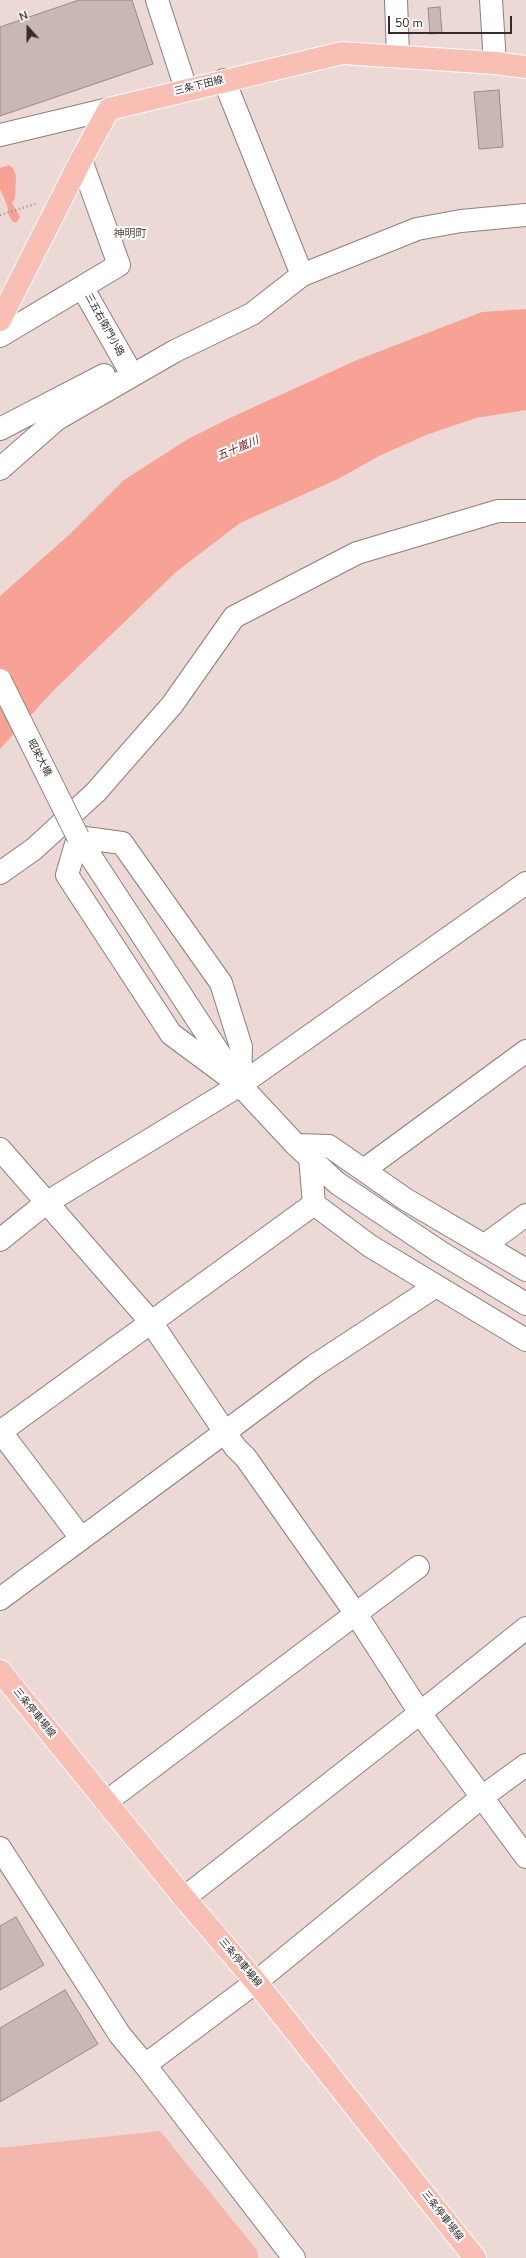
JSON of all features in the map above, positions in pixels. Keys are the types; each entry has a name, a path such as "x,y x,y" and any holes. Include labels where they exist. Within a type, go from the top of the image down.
{"main road":[{"name":"三条下田線","path":"109,109 224,80 342,53 398,55 495,62 526,67"},
{"path":"0,320 81,160 109,109"},
{"name":"三条停車場線","path":"2,1678 184,1898 256,1982 475,2258"}],"street":[{"path":"157,0 186,90"},
{"path":"396,0 398,55"},
{"path":"491,0 495,62"},
{"path":"224,80 302,275"},
{"path":"0,135 109,109"},
{"path":"0,336 120,265 81,160"},
{"path":"0,469 57,419 158,361 252,314 302,275 417,229 461,221 526,215"},
{"name":"三五右衛門小路","path":"82,287 126,364"},
{"path":"0,429 130,362 158,361"},
{"path":"0,873 34,849 96,792 172,705 234,617 357,553 498,511 526,511"},
{"name":"昭栄大橋","path":"0,680 78,837 240,1085"},
{"path":"240,1085 241,1047 221,983 122,844 78,837 67,875 171,1034 196,1054 240,1085 303,1151 337,1183 440,1252 526,1304"},
{"path":"0,1240 46,1203 240,1085 526,883"},
{"path":"365,1169 526,1051"},
{"path":"303,1151 329,1146 365,1169 405,1199 526,1270"},
{"path":"0,1149 151,1322 226,1433 356,1614 420,1714 526,1857"},
{"path":"303,1151 314,1204 370,1246 526,1340"},
{"path":"81,1538 0,1432 314,1204"},
{"path":"485,1245 526,1215"},
{"path":"0,1599 81,1538 226,1433 314,1366 436,1286"},
{"path":"106,1802 418,1567"},
{"path":"184,1898 420,1714 526,1628"},
{"path":"145,2065 256,1982 482,1797 526,1765"},
{"path":"0,1848 120,2035 145,2065 294,2258"}],"path":[{"path":"0,215 16,210"}],"shaded area":[{"path":"160,2131 257,2250 258,2258 0,2258 0,2148"}],"water":[{"path":"9,165 13,168 16,176 15,198 12,203 20,217 17,222 13,222 9,216 7,205 0,189 0,168"},
{"name":"五十嵐川","path":"526,309 526,410 476,418 426,435 379,456 338,479 240,523 176,572 53,691 0,749 0,596 70,534 124,480 188,439 232,417 357,360 482,312"}],"building":[{"path":"79,0 132,0 153,64 0,116 0,27"},
{"path":"440,7 442,33 430,34 428,8"},
{"path":"499,90 503,147 479,149 474,92"},
{"path":"16,1917 44,1965 0,1990 0,1926"},
{"path":"65,1990 98,2044 0,2102 0,2028"}],"district":[{"name":"神明町","path":"130,234"}]}
